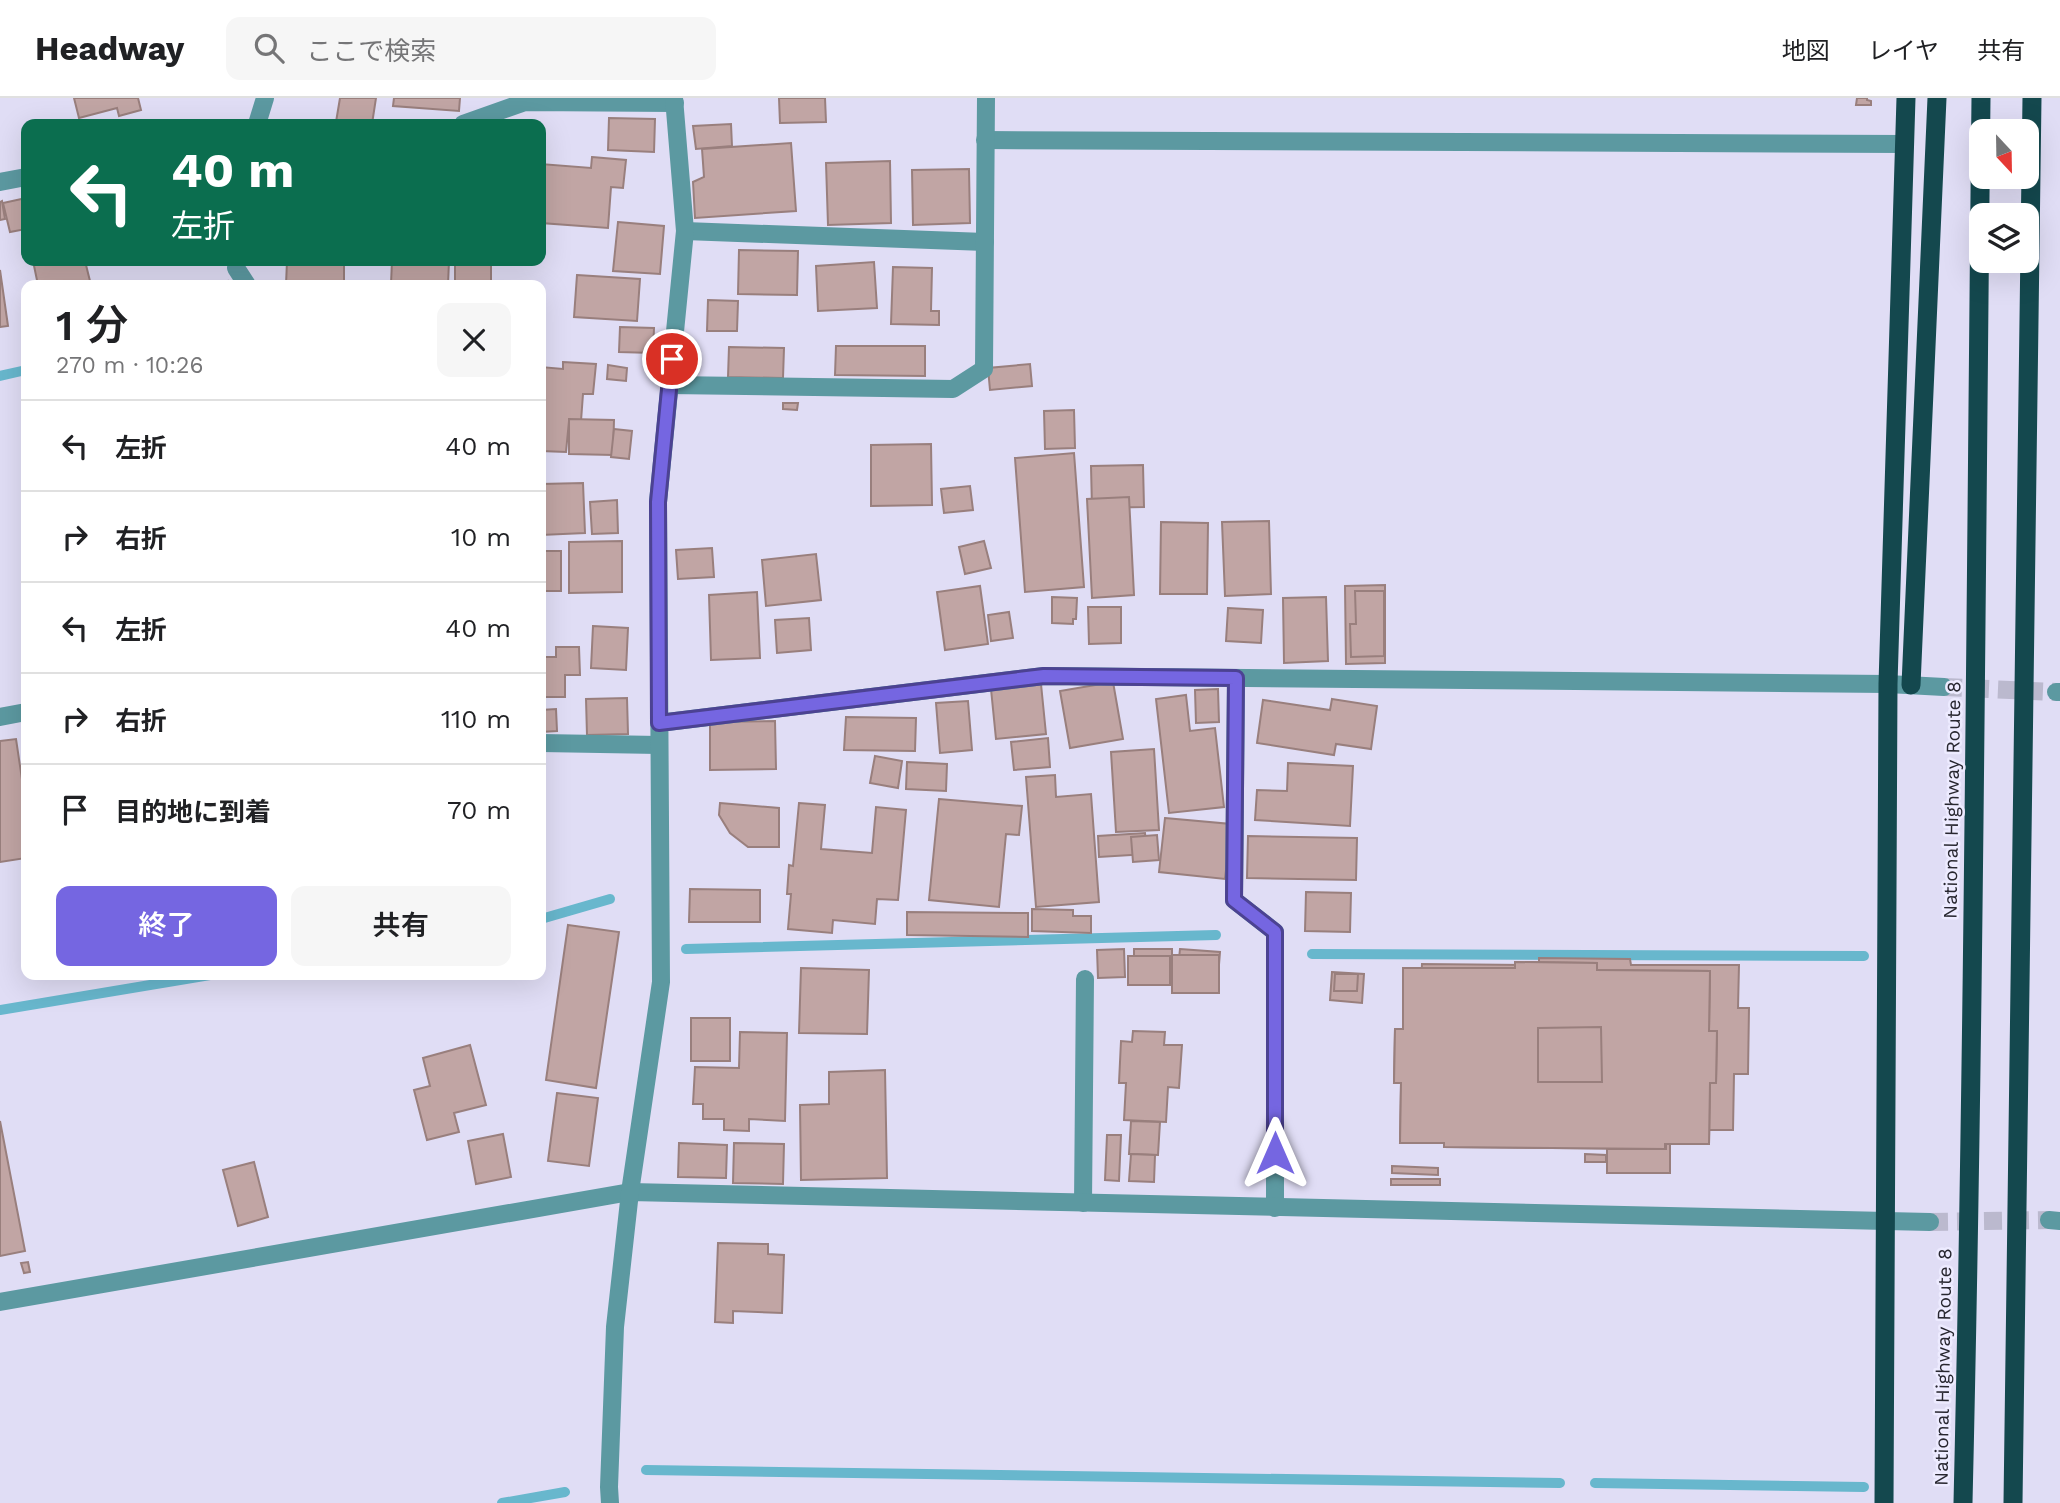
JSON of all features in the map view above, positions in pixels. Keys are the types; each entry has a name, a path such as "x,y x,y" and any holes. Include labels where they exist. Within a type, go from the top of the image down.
{"highway":[{"path":"1884,1503 1888,684 1906,98"},
{"path":"1911,685 1937,98"},
{"name":"National Highway Route 8","path":"1963,1503 1976,701 1981,98"},
{"path":"2013,1503 2032,98"}],"street":[{"path":"259,119 265,98"},
{"path":"669,385 953,389 984,369 986,98"},
{"path":"477,119 525,102 674,100 685,231 658,502 660,982 630,1192 615,1328 610,1503"},
{"path":"985,140 1904,144"},
{"path":"0,182 21,178"},
{"path":"685,231 985,242"},
{"path":"659,723 1044,676 1888,684 1944,687"},
{"path":"1236,678 1234,900 1275,932 1275,1208"},
{"path":"0,717 21,713"},
{"path":"546,743 659,745"},
{"path":"1083,1203 1085,979"},
{"path":"0,1301 630,1192 1930,1222"}],"building":[{"path":"74,98 138,98 141,110 119,116 117,108 79,118"},
{"path":"340,98 376,98 373,119 336,119"},
{"path":"394,98 460,98 459,111 393,106"},
{"path":"779,98 825,98 826,122 780,123"},
{"path":"1857,98 1867,98 1871,105 1856,105"},
{"path":"609,118 655,119 654,152 608,150"},
{"path":"731,124 732,146 696,149 693,126"},
{"path":"791,143 796,211 695,218 693,182 704,177 702,149"},
{"path":"592,157 626,160 623,188 611,187 608,228 546,223 546,164 591,168"},
{"path":"890,161 891,223 828,225 826,163"},
{"path":"969,169 970,223 913,225 912,170"},
{"path":"21,199 21,230 10,232 3,203"},
{"path":"2,201 5,219 0,220 0,202"},
{"path":"618,222 664,226 660,274 613,271"},
{"path":"739,250 798,251 797,295 738,294"},
{"path":"874,262 877,308 818,311 816,266"},
{"path":"34,266 86,266 90,280 37,280"},
{"path":"287,266 344,266 344,280 286,280"},
{"path":"392,266 449,266 448,280 391,280"},
{"path":"455,266 491,266 491,280 455,280"},
{"path":"893,267 932,268 931,311 939,311 939,325 891,324"},
{"path":"0,270 8,326 0,327"},
{"path":"577,275 640,279 637,321 574,317"},
{"path":"708,300 738,301 737,331 707,331"},
{"path":"620,327 654,328 653,353 619,352"},
{"path":"836,346 925,346 925,376 835,375"},
{"path":"729,347 784,348 783,378 728,377"},
{"path":"563,362 596,364 593,394 583,394 581,421 569,421 566,452 546,451 546,367 563,369"},
{"path":"1030,364 1032,386 990,390 988,368"},
{"path":"608,365 627,368 626,381 607,379"},
{"path":"783,403 798,403 797,410 783,409"},
{"path":"1074,410 1075,448 1045,449 1044,411"},
{"path":"569,419 614,420 613,455 569,454"},
{"path":"614,429 632,431 629,459 611,457"},
{"path":"931,444 932,505 871,506 871,445"},
{"path":"1074,453 1084,587 1025,592 1015,458"},
{"path":"1143,465 1144,507 1092,508 1091,466"},
{"path":"583,483 585,533 546,535 546,484"},
{"path":"970,486 973,510 944,513 941,489"},
{"path":"1129,497 1134,595 1092,598 1087,499"},
{"path":"617,500 618,533 592,534 590,502"},
{"path":"1269,521 1271,594 1225,596 1222,522"},
{"path":"1161,522 1208,523 1207,594 1160,594"},
{"path":"622,541 622,592 569,593 569,542"},
{"path":"984,541 991,568 965,574 959,547"},
{"path":"712,548 714,577 678,579 676,550"},
{"path":"546,551 561,551 561,591 546,591"},
{"path":"816,554 821,600 766,606 762,560"},
{"path":"1385,585 1385,663 1346,664 1345,586"},
{"path":"980,586 988,644 945,650 937,592"},
{"path":"1355,591 1384,591 1384,656 1351,657 1350,624 1356,624"},
{"path":"757,592 760,658 711,660 709,595"},
{"path":"1052,597 1077,598 1076,619 1073,619 1073,624 1052,623"},
{"path":"1326,597 1328,661 1284,663 1283,598"},
{"path":"1088,607 1121,607 1121,643 1089,644"},
{"path":"1228,608 1263,610 1261,643 1226,641"},
{"path":"1009,612 1013,638 991,641 988,615"},
{"path":"809,618 811,650 777,653 775,620"},
{"path":"593,626 628,628 626,670 591,668"},
{"path":"556,647 579,647 580,675 565,675 565,697 546,697 546,657 556,657"},
{"path":"1113,682 1123,739 1070,748 1060,691"},
{"path":"1041,684 1046,734 996,739 991,689"},
{"path":"1218,689 1219,722 1196,723 1195,690"},
{"path":"1186,695 1190,731 1215,728 1224,807 1169,813 1156,699"},
{"path":"627,698 628,734 587,735 586,699"},
{"path":"1332,699 1377,706 1371,749 1336,744 1334,755 1257,743 1263,700 1330,710"},
{"path":"968,701 972,750 940,753 936,703"},
{"path":"556,709 557,731 546,732 546,710"},
{"path":"846,717 916,718 915,751 844,750"},
{"path":"775,721 776,769 710,770 710,722"},
{"path":"1048,738 1050,767 1014,770 1011,742"},
{"path":"16,739 21,772 21,859 0,862 0,741"},
{"path":"1154,749 1159,830 1116,832 1111,752"},
{"path":"875,756 902,761 898,788 870,783"},
{"path":"907,762 947,764 946,791 906,789"},
{"path":"1288,763 1353,766 1350,826 1255,820 1257,790 1287,791"},
{"path":"1055,775 1056,797 1091,794 1099,902 1036,907 1026,777"},
{"path":"939,799 1022,806 1019,835 1006,834 999,907 929,900"},
{"path":"720,803 779,808 779,847 748,847 730,833 719,815"},
{"path":"799,803 825,805 821,849 872,853 876,807 906,810 898,900 877,899 875,924 833,920 832,933 788,929 791,894 787,894 789,865 793,866"},
{"path":"1165,818 1231,824 1225,879 1159,872"},
{"path":"1145,833 1147,854 1099,857 1098,836"},
{"path":"1157,835 1159,860 1133,862 1131,837"},
{"path":"1248,836 1357,838 1356,880 1247,878"},
{"path":"690,889 760,890 760,922 689,922"},
{"path":"1306,892 1351,893 1350,932 1305,931"},
{"path":"1032,909 1073,910 1073,916 1091,916 1091,933 1032,931"},
{"path":"907,912 1028,913 1028,937 907,935"},
{"path":"568,925 619,932 596,1088 546,1080"},
{"path":"1124,949 1125,977 1098,978 1097,950"},
{"path":"1134,949 1172,949 1172,984 1134,984"},
{"path":"1180,949 1220,952 1217,990 1176,987"},
{"path":"1172,955 1219,955 1219,993 1172,993"},
{"path":"1128,956 1170,956 1170,985 1128,985"},
{"path":"1539,958 1630,959 1631,965 1739,965 1738,1008 1749,1008 1748,1074 1734,1074 1733,1130 1697,1130 1697,1144 1639,1143 1639,1134 1420,1132 1421,1070 1406,1070 1407,1029 1419,1029 1422,964 1539,965","holes":["1575,1017 1636,1017 1636,1027 1631,1027 1631,1076 1575,1076"]},
{"path":"1515,962 1597,963 1597,970 1710,971 1709,1031 1717,1031 1716,1083 1710,1083 1709,1144 1665,1144 1665,1149 1444,1147 1444,1143 1400,1143 1401,1083 1394,1083 1395,1029 1403,1029 1403,968 1515,968","holes":["1601,1027 1602,1082 1538,1082 1538,1028"]},
{"path":"1515,962 1597,963 1597,970 1710,971 1709,1031 1717,1031 1716,1083 1710,1083 1709,1144 1665,1144 1665,1149 1444,1147 1444,1143 1400,1143 1401,1083 1394,1083 1395,1029 1403,1029 1403,968 1515,968"},
{"path":"801,968 869,970 867,1034 799,1033"},
{"path":"1332,972 1364,974 1362,1003 1330,1000"},
{"path":"1335,974 1358,974 1357,991 1334,991"},
{"path":"691,1018 730,1018 730,1061 691,1061"},
{"path":"1601,1027 1602,1082 1538,1082 1538,1028"},
{"path":"1133,1031 1165,1032 1164,1045 1182,1045 1179,1088 1168,1087 1166,1122 1124,1120 1126,1083 1119,1083 1121,1041 1132,1042"},
{"path":"740,1032 787,1033 785,1121 749,1119 749,1131 724,1130 724,1119 703,1119 703,1104 693,1104 695,1067 739,1068"},
{"path":"470,1045 486,1105 454,1113 459,1132 427,1140 414,1090 430,1086 423,1058"},
{"path":"885,1070 887,1178 801,1180 800,1105 829,1104 829,1072"},
{"path":"557,1093 598,1098 589,1166 548,1161"},
{"path":"0,1121 25,1251 0,1256"},
{"path":"1131,1121 1160,1122 1158,1155 1129,1154"},
{"path":"503,1134 511,1177 476,1184 468,1141"},
{"path":"1107,1135 1121,1135 1119,1181 1105,1180"},
{"path":"679,1143 727,1145 726,1178 678,1177"},
{"path":"734,1143 784,1144 783,1184 733,1183"},
{"path":"1666,1144 1670,1144 1670,1173 1607,1173 1607,1149 1666,1149"},
{"path":"1131,1154 1155,1155 1154,1182 1129,1181"},
{"path":"1585,1154 1606,1155 1606,1162 1585,1162"},
{"path":"254,1162 268,1217 238,1226 223,1170"},
{"path":"1392,1166 1438,1168 1438,1175 1392,1173"},
{"path":"1391,1179 1440,1179 1440,1185 1391,1185"},
{"path":"718,1243 768,1244 768,1254 784,1255 782,1313 733,1311 733,1323 715,1322"},
{"path":"28,1262 30,1272 24,1273 21,1263"}],"waterway":[{"path":"0,376 21,371"},
{"path":"546,918 610,899"},
{"path":"686,949 1216,935"},
{"path":"1312,954 1864,956"},
{"path":"0,1010 180,980"},
{"path":"646,1470 1560,1483"},
{"path":"1595,1483 1864,1487"},
{"path":"502,1503 565,1492"}],"tunnel":[{"path":"1944,687 2056,692"},
{"path":"1930,1222 2049,1220"}],"route":[{"path":"672,359 658,502 659,723 1044,676 1236,678 1234,900 1275,932 1275,1153"}]}
